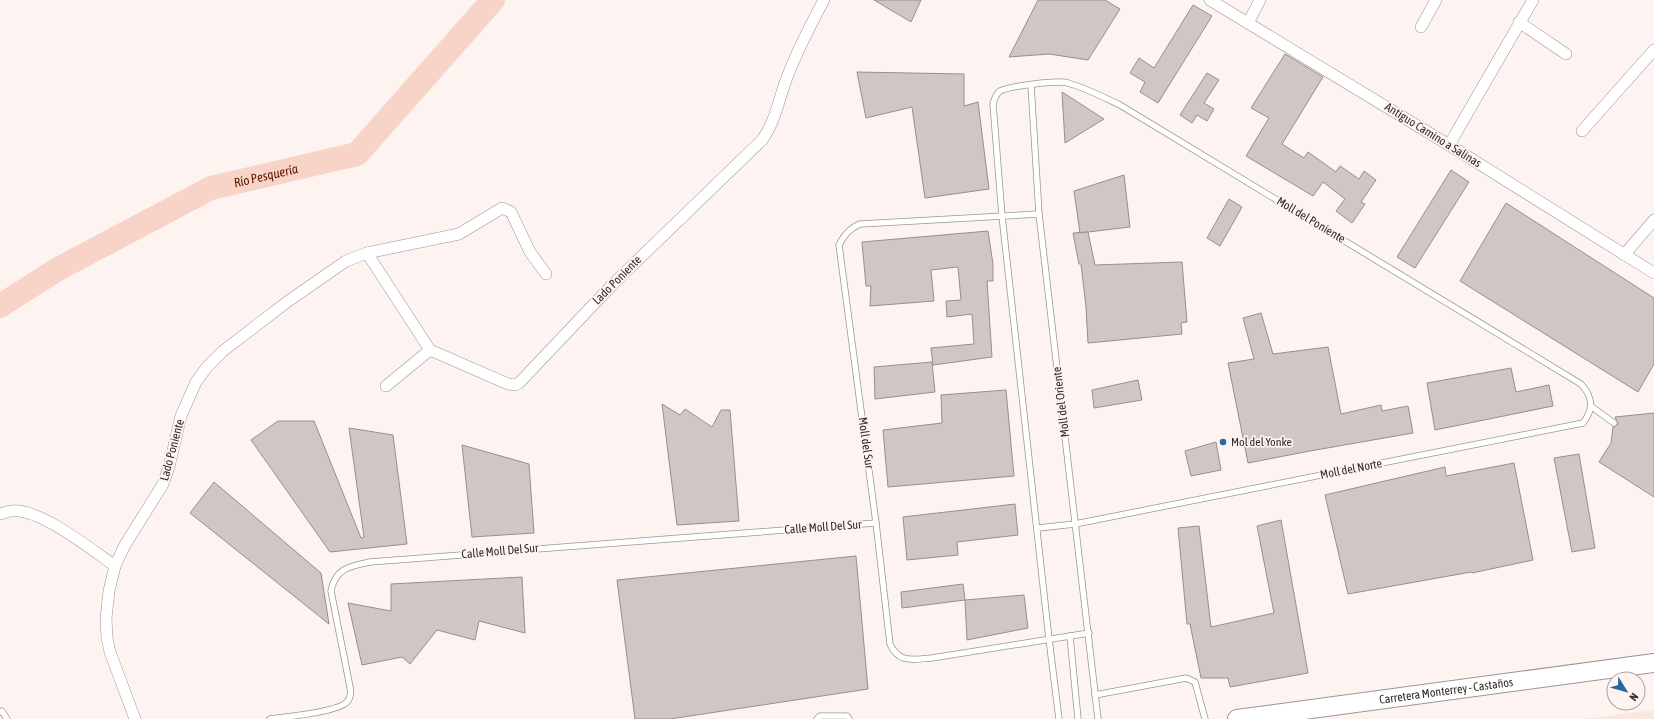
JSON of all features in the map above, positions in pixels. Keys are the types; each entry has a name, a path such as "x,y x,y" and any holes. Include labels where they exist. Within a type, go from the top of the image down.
{"main road":[{"name":"Carretera Monterrey - Castaños","path":"1237,719 1654,663"}],"street":[{"name":"Lado Poniente","path":"430,350 508,384 515,385 522,381 613,284 762,140 768,132 787,76 804,36 824,0"},
{"name":"Antiguo Camino a Salinas","path":"1210,0 1449,145 1654,273"},
{"path":"1248,23 1260,0"},
{"path":"1422,27 1436,0"},
{"path":"1449,145 1533,0"},
{"path":"1519,22 1566,54"},
{"path":"1582,131 1654,50"},
{"name":"Lado Poniente","path":"135,719 112,658 107,638 106,618 109,591 115,566 163,484 170,467 180,416 196,382 207,366 223,351 311,285 346,261 367,253 459,234 502,208 511,212 530,252 546,274"},
{"path":"1624,255 1654,220"},
{"path":"367,253 430,350 386,386"},
{"path":"0,514 12,510 34,515 70,534 115,566"}],"lane":[{"name":"Moll del Poniente","path":"1059,719 1002,216 993,100 1001,91 1031,85 1066,82 1093,92 1120,105 1581,384 1589,396 1592,408"},
{"name":"Moll del Oriente","path":"1031,85 1039,214 1098,719"},
{"name":"Moll del Sur","path":"1039,214 860,224 851,228 839,245 876,523 890,644 893,651 898,656 906,659 932,658 1089,633"},
{"name":"Moll del Norte","path":"1038,528 1075,524 1583,423 1589,416 1592,408"},
{"path":"1592,408 1614,423"},
{"name":"Calle Moll Del Sur","path":"270,719 335,709 346,703 349,699 350,687 331,591 335,578 347,567 370,562 876,523"},
{"path":"1070,636 1078,719"},
{"path":"1095,695 1186,678 1195,682 1205,719"},
{"path":"0,712 2,711 7,719"},
{"path":"817,719 820,716 847,716 849,719"}],"shaded area":[{"path":"1654,710 1654,719 1584,719"}],"building":[{"path":"874,0 921,0 911,22"},
{"path":"1038,0 1105,0 1120,9 1088,60 1049,54 1009,57"},
{"path":"1193,5 1212,16 1158,103 1140,92 1145,82 1130,73 1139,58 1154,68"},
{"path":"1285,54 1323,77 1282,144 1304,158 1308,152 1336,172 1340,166 1359,179 1364,171 1376,180 1361,202 1365,204 1352,223 1336,211 1345,199 1323,182 1313,196 1246,156 1269,118 1251,108"},
{"path":"857,72 964,74 964,106 978,102 989,189 925,198 912,107 866,118"},
{"path":"1207,73 1219,80 1204,103 1214,109 1207,121 1197,115 1192,123 1180,115"},
{"path":"1062,92 1104,119 1065,143"},
{"path":"1451,170 1469,182 1415,268 1397,257"},
{"path":"1124,175 1130,227 1080,233 1074,191"},
{"path":"1229,199 1242,207 1220,246 1207,238"},
{"path":"1506,203 1654,298 1654,364 1638,392 1460,281"},
{"path":"988,231 993,264 993,281 987,281 992,357 933,365 931,348 974,344 972,314 947,317 946,301 961,300 958,267 931,270 934,301 870,306 871,286 866,286 862,242"},
{"path":"1088,232 1095,265 1182,262 1187,322 1181,323 1182,334 1088,343 1081,264 1079,264 1073,233"},
{"path":"1261,313 1273,354 1328,347 1341,414 1381,405 1382,411 1408,406 1413,433 1248,463 1228,363 1254,359 1243,318"},
{"path":"932,362 935,392 875,399 874,367"},
{"path":"1511,368 1516,392 1549,385 1553,406 1435,430 1427,383"},
{"path":"1138,380 1142,400 1094,408 1092,390"},
{"path":"1006,390 1014,476 888,487 883,430 942,423 941,395"},
{"path":"662,404 680,415 685,409 712,427 721,410 730,410 739,521 677,525"},
{"path":"1654,413 1654,497 1599,462 1611,443 1613,427 1618,424 1615,417"},
{"path":"278,421 314,421 361,538 364,537 349,428 393,435 407,544 330,552 251,440"},
{"path":"1216,442 1221,470 1191,476 1185,451"},
{"path":"462,445 529,464 534,533 472,537"},
{"path":"1579,454 1595,548 1572,552 1554,458"},
{"path":"1514,463 1533,560 1472,573 1348,594 1325,495 1445,467 1446,476"},
{"path":"214,482 321,573 329,624 190,513"},
{"path":"1015,504 1018,535 957,542 958,555 907,560 903,517"},
{"path":"1281,520 1308,673 1230,687 1228,678 1201,678 1190,624 1187,624 1178,528 1199,526 1211,627 1274,613 1257,526"},
{"path":"856,556 868,689 670,719 635,719 617,580"},
{"path":"522,577 525,633 479,621 475,640 437,630 410,664 402,657 362,665 348,603 391,611 391,584"},
{"path":"963,584 965,600 902,608 901,592"},
{"path":"1024,595 1028,628 967,640 965,600"}],"waterway":[{"name":"Río Pesquería","path":"0,306 58,269 211,188 357,154 493,0"}],"place":[{"name":"Mol del Yonke","path":"1223,442"}]}
